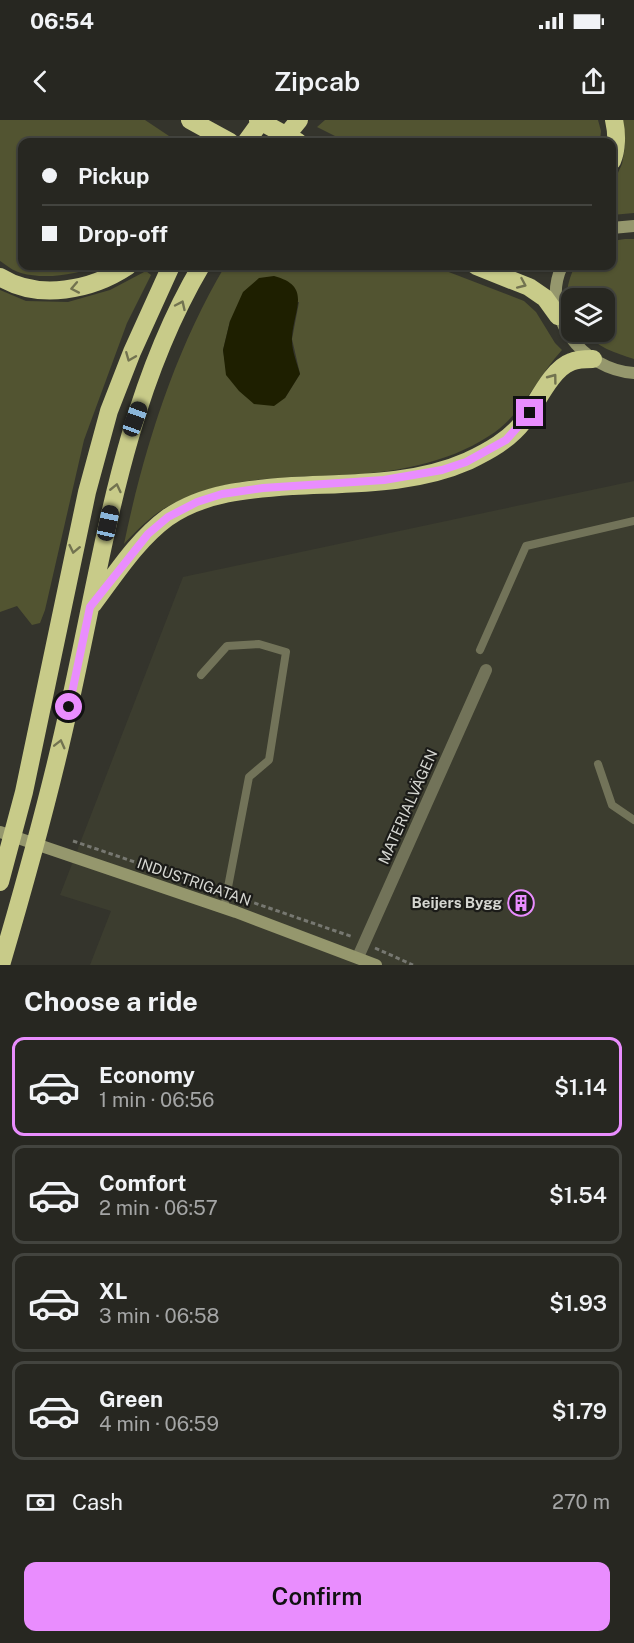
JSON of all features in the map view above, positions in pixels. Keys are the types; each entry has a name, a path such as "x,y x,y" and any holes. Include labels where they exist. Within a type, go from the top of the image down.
{"highway":[{"path":"190,120 223,138"},
{"path":"249,138 260,120 291,138"},
{"path":"284,138 299,120"},
{"path":"614,120 616,138"},
{"path":"0,277 8,282 36,290 67,290 95,284 121,270"},
{"path":"0,882 24,792 87,492 103,435 132,352 169,270"},
{"path":"1,965 69,707 117,480 156,360 199,270"},
{"path":"486,270 539,293 558,316"},
{"path":"90,607 148,534 168,517 197,502 222,494 263,488 407,477 442,470 466,462 506,440 523,423 555,375 564,366 572,361 593,358"}],"street":[{"path":"616,228 634,226"},
{"path":"560,270 555,300 558,316 567,333 593,358 611,368 634,373"},
{"name":"MATERIALVÄGEN","path":"358,957 486,670"},
{"name":"INDUSTRIGATAN","path":"0,832 224,908 376,965"}],"lane":[{"path":"480,650 526,546 634,521"},
{"path":"201,675 227,646 260,644 286,652 269,760 249,777 224,908"},
{"path":"598,764 612,805 634,820"}],"shaded area":[{"path":"0,120 145,120 172,138 18,138 18,270 86,270 61,275 31,275 15,271 0,261"},
{"path":"325,120 598,120 601,131 600,138 339,138 317,127"},
{"path":"623,120 634,120 634,213 616,215 616,177 622,164 625,147"},
{"path":"634,239 634,359 613,352 596,342 615,342 615,288 568,288 573,270 616,270 616,240"},
{"path":"223,270 443,270 524,301 536,312 555,343 562,350 520,407 501,428 455,454 418,465 380,472 273,478 229,484 207,490 165,508 143,524 124,544 141,472 163,400 191,331","holes":["299,302 292,339 300,374 285,398 227,375 223,350 230,321"]},
{"path":"146,271 151,275 127,323 84,440 45,610 40,623 32,625 17,606 0,612 0,290 26,301 68,302 110,290"},
{"path":"274,276 286,280 297,292 292,342 300,374 285,398 274,406 254,404 239,391 226,375 223,350 230,321 243,292 259,278"},
{"path":"634,481 634,965 90,965 111,911 60,895 183,577"}],"place":[{"name":"Beijers Bygg","path":"521,903"}],"route":[{"path":"69,707 90,607 148,534 168,517 197,502 222,494 263,488 384,480 442,470 466,462 506,440 530,413"}]}
